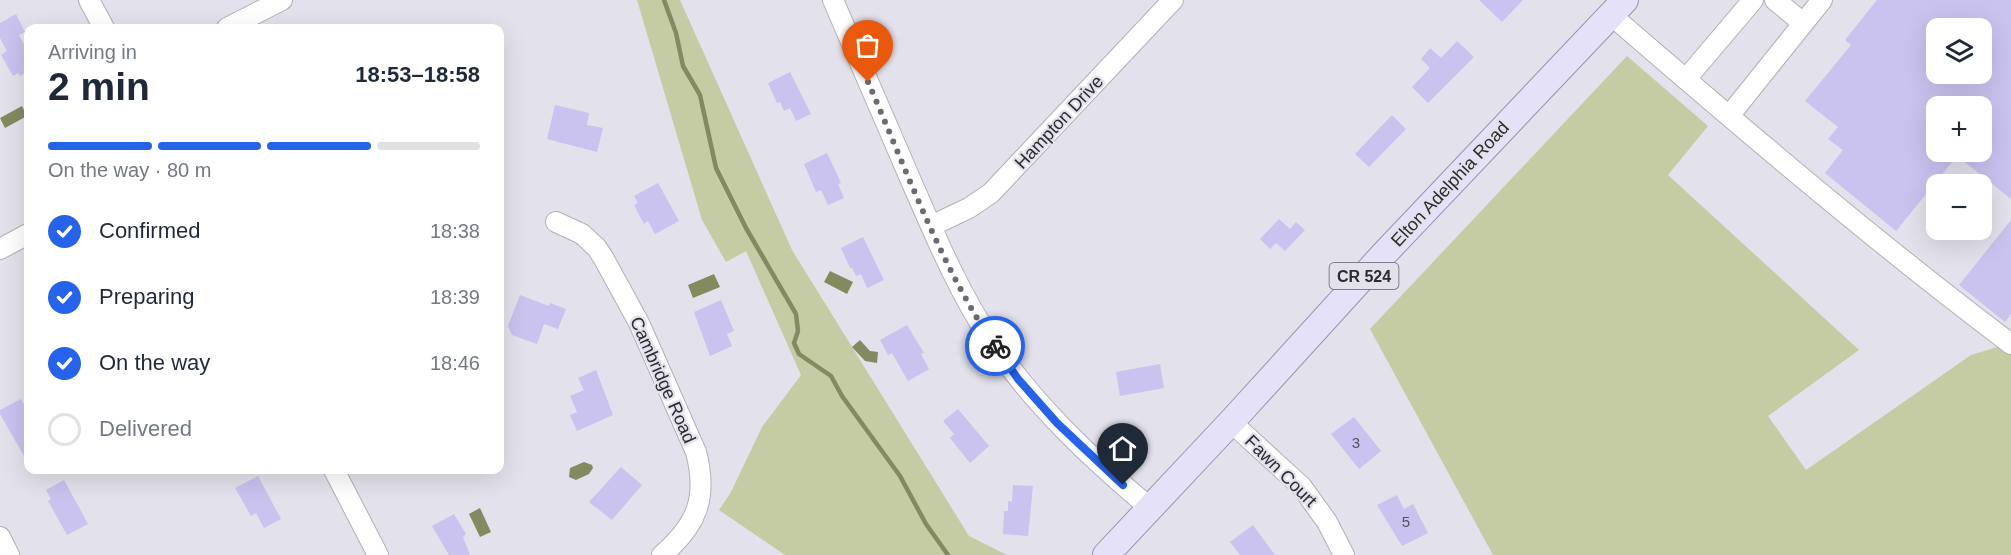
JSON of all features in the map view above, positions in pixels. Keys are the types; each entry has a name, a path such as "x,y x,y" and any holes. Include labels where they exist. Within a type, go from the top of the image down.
{"main road":[{"name":"Elton Adelphia Road","path":"1106,555 1383,255 1618,7"}],"street":[{"path":"89,0 102,24"},
{"path":"235,24 282,0"},
{"path":"833,0 931,226 972,311 1018,379 1057,423 1150,508"},
{"name":"Hampton Drive","path":"931,226 969,208 992,192 1173,0"},
{"path":"1686,79 1753,0"},
{"path":"1775,0 1803,23"},
{"path":"1729,116 1822,0"},
{"path":"1618,7 1686,79 1811,187 1957,304 2011,344"},
{"name":"Cambridge Road","path":"556,222 582,234 597,248 604,259 639,323 696,452 701,471 701,494 697,510 687,530 662,555"},
{"path":"0,249 24,236"},
{"name":"Fawn Court","path":"1231,422 1302,487 1327,522 1344,555"},
{"path":"336,474 378,555"},
{"path":"0,537 9,555"}],"shaded area":[{"path":"637,0 680,0 792,250 969,536 1007,555 785,555 719,510 731,492 762,427 801,375 746,251 726,262 702,220"},
{"path":"1627,56 1708,126 1668,175 1859,350 1768,416 1806,470 1971,355 2011,343 2011,555 1493,555 1370,329"},
{"path":"22,106 24,110 24,118 5,128 0,118"},
{"path":"830,271 853,282 847,294 824,282"},
{"path":"714,274 720,287 693,298 688,285"},
{"path":"860,340 870,351 878,352 877,363 865,361 852,347"},
{"path":"584,462 592,465 593,468 589,474 576,480 569,477 570,468"},
{"path":"480,508 491,532 480,537 469,514"}],"building":[{"path":"1479,0 1523,0 1502,22"},
{"path":"1877,0 2011,0 2011,199 1992,184 1992,174 1980,174 1965,162 1992,162 1992,96 1926,96 1926,162 1952,162 1942,174 1926,174 1926,194 1896,231 1825,173 1843,150 1828,139 1838,127 1805,101 1851,45 1845,40"},
{"path":"16,14 24,30 19,35 24,44 24,74 20,76 18,73 13,76 1,55 7,51 0,38 0,23"},
{"path":"1457,41 1474,57 1428,103 1412,87 1430,68 1421,59 1430,48 1441,58"},
{"path":"790,72 811,114 796,121 790,108 784,111 780,102 777,103 768,83"},
{"path":"555,105 589,113 587,125 603,128 597,152 547,139"},
{"path":"1392,115 1406,129 1369,167 1355,154"},
{"path":"827,153 841,183 838,184 844,198 828,205 821,190 816,192 804,164"},
{"path":"658,183 679,221 655,234 648,221 644,224 634,205 638,203 634,196"},
{"path":"1279,219 1290,229 1296,222 1305,230 1285,251 1276,243 1270,249 1260,239"},
{"path":"2011,220 2011,314 2005,322 1959,285"},
{"path":"863,237 884,280 867,288 861,274 856,276 850,268 841,248"},
{"path":"520,295 549,306 550,303 566,309 558,329 544,324 537,344 512,335 508,326"},
{"path":"721,300 734,331 727,334 732,346 710,356 694,312"},
{"path":"907,325 924,353 921,354 929,369 908,381 892,353 888,355 880,340"},
{"path":"1160,364 1164,388 1120,396 1116,372"},
{"path":"596,370 613,415 577,431 570,415 577,412 570,396 584,390 578,378"},
{"path":"21,399 24,405 24,456 0,414 0,410"},
{"path":"958,409 989,446 970,463 950,438 954,434 943,421"},
{"path":"1354,417 1381,451 1359,469 1331,434"},
{"path":"621,467 642,485 612,520 589,502"},
{"path":"258,476 281,519 264,528 256,513 251,516 235,488"},
{"path":"64,480 88,524 67,535 48,501 51,499 46,490"},
{"path":"1013,485 1033,486 1028,536 1003,534 1004,511 1008,511 1008,501 1012,502"},
{"path":"1397,495 1404,509 1413,504 1428,533 1402,546 1377,505"},
{"path":"454,514 466,534 463,537 470,555 449,555 432,526"},
{"path":"1253,525 1275,555 1240,555 1230,542"}],"waterway":[{"path":"664,0 676,33 683,66 700,95 716,168 746,228 796,314 798,331 794,343 799,354 831,376 842,396 900,476 926,524 948,555"}],"way so far":[{"path":"868,82 953,273 972,311 995,346"}],"route":[{"path":"995,346 1018,379 1057,423 1123,485"}]}
